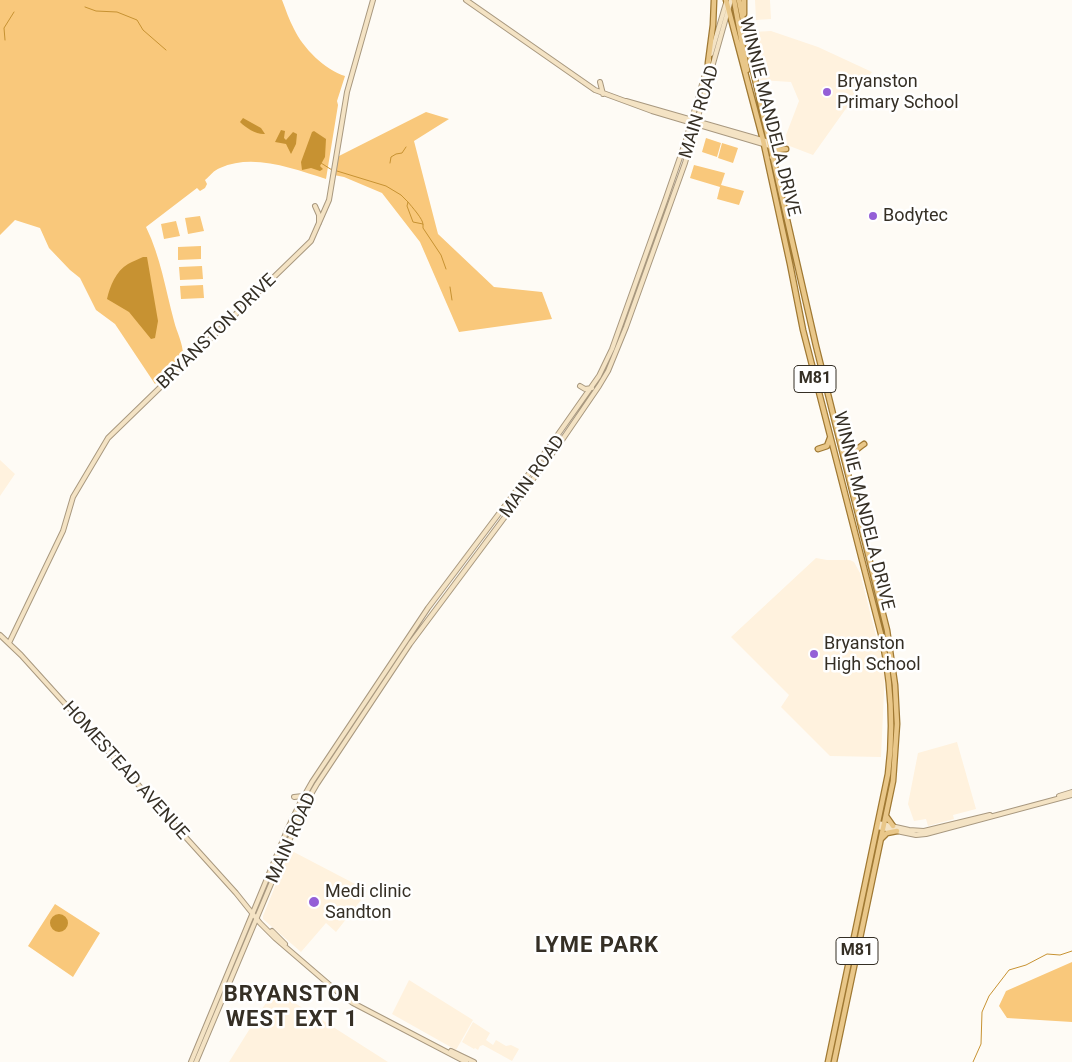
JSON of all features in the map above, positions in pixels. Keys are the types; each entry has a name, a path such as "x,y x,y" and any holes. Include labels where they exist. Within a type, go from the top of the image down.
{"main road":[{"name":"BRYANSTON DRIVE","path":"9,643 62,530 73,497 108,438 311,241 329,200 347,92 373,0"},
{"path":"466,0 595,90 624,101 763,143"},
{"path":"708,63 714,0"},
{"path":"729,0 751,93"},
{"name":"MAIN ROAD","path":"255,916 258,903 288,828 303,796 408,636 592,388 605,365 666,198 729,0"},
{"name":"WINNIE MANDELA DRIVE","path":"729,0 729,10 751,93 790,264 802,330 882,638 888,669 891,707 891,746 888,774 880,825 828,1062"},
{"name":"WINNIE MANDELA DRIVE","path":"739,0 772,157 816,346 888,630 894,672 897,706 896,748 892,781 886,814 880,825 880,839 834,1062"},
{"path":"744,0 744,25"},
{"name":"MAIN ROAD","path":"255,916 303,808 317,784 410,644 527,487 604,379 626,327 694,134 729,10"},
{"path":"600,82 604,94"},
{"path":"697,123 711,129 770,144"},
{"path":"694,134 701,128 711,129"},
{"path":"772,157 777,150 786,149"},
{"path":"316,206 319,215 318,226"},
{"path":"580,386 585,389 592,388"},
{"path":"836,424 844,441 851,445"},
{"path":"818,449 827,446 830,438"},
{"path":"849,473 850,456 864,444"},
{"name":"HOMESTEAD AVENUE","path":"0,635 255,916"},
{"path":"880,825 915,831 930,830 1072,794"},
{"path":"880,825 916,835 935,833 1072,794"},
{"path":"294,797 303,796"},
{"path":"886,814 893,826"},
{"path":"880,839 887,833 897,831"},
{"path":"246,904 258,903"},
{"path":"255,916 265,928 347,998 470,1062"},
{"path":"196,1062 251,932 255,916"},
{"path":"255,916 344,995 470,1062"},
{"path":"190,1062 230,964 255,916"},
{"path":"251,932 258,927 265,928"}],"shaded area":[{"path":"0,0 282,0 289,19 303,44 322,64 345,76 337,101 338,105 326,179 273,164 246,162 233,164 216,170 205,180 207,184 205,188 200,191 197,188 146,227 159,262 183,355 155,384 115,324 96,310 80,278 49,248 40,228 15,220 0,235"},
{"path":"755,0 770,0 771,19 756,20"},
{"name":"Bryanston Primary School","path":"771,31 818,47 872,72 813,155 787,145 786,135 799,101 791,82 760,80 753,32"},
{"path":"426,112 449,119 414,141 438,234 494,287 542,292 552,319 459,332 420,242 382,193 344,177 334,175 337,157"},
{"path":"243,118 261,128 265,134 245,127 240,122"},
{"path":"281,130 285,131 284,138 286,140 293,132 297,134 296,144 291,154 286,144 275,142"},
{"path":"314,131 326,139 325,157 320,166 323,169 320,171 311,168 302,170 301,162"},
{"path":"706,138 721,143 717,157 702,152"},
{"path":"722,143 738,148 733,163 718,158"},
{"path":"694,165 725,173 721,185 744,191 739,205 717,199 720,187 690,178"},
{"path":"200,216 204,231 188,234 185,218"},
{"path":"176,221 180,236 164,239 161,224"},
{"path":"201,246 201,259 178,260 178,247"},
{"path":"147,257 158,321 155,338 151,339 129,312 107,299 112,284 120,271 128,264"},
{"path":"202,266 203,279 180,280 179,267"},
{"path":"203,285 204,298 181,299 180,286"},
{"path":"0,460 15,474 0,496"},
{"name":"Bryanston High School","path":"816,558 850,560 854,562 860,573 885,671 881,757 830,756 781,707 789,695 731,637"},
{"path":"957,742 976,809 953,815 954,819 928,826 926,819 914,821 908,804 918,753"},
{"name":"Medi clinic Sandton","path":"290,850 357,885 361,900 336,932 326,923 301,952 263,919"},
{"path":"55,904 100,933 73,977 28,946"},
{"path":"59,914 65,917 68,923 65,929 59,932 53,929 50,923 53,917"},
{"path":"1072,962 1072,1022 1007,1018 999,1006 1006,991"},
{"path":"409,980 473,1020 456,1050 392,1014"},
{"path":"274,990 330,1025 388,1062 229,1062"},
{"path":"473,1022 490,1033 486,1040 493,1045 496,1040 506,1046 511,1045 519,1049 512,1061 483,1045 478,1050 462,1042"}],"waterway":[{"path":"85,7 96,11 117,12 137,20 143,30 166,50"},
{"path":"5,40 4,28 14,12"},
{"path":"390,163 391,157 402,153 406,147"},
{"path":"321,163 332,170"},
{"path":"337,171 386,186 401,195 408,202 407,206 413,222 423,224 423,228 441,255 446,269"},
{"path":"408,202 423,224"},
{"path":"450,287 452,300"},
{"path":"973,1062 981,1044 982,1012 989,996 1009,970 1026,965 1047,954 1060,955 1072,951"}],"place":[{"name":"Bryanston Primary School","path":"827,92"},
{"name":"Bodytec","path":"873,216"},
{"name":"Bryanston High School","path":"814,654"},
{"name":"Medi clinic Sandton","path":"314,902"}],"district":[{"name":"LYME PARK","path":"597,946"},
{"name":"BRYANSTON WEST EXT 1","path":"292,1008"}]}
